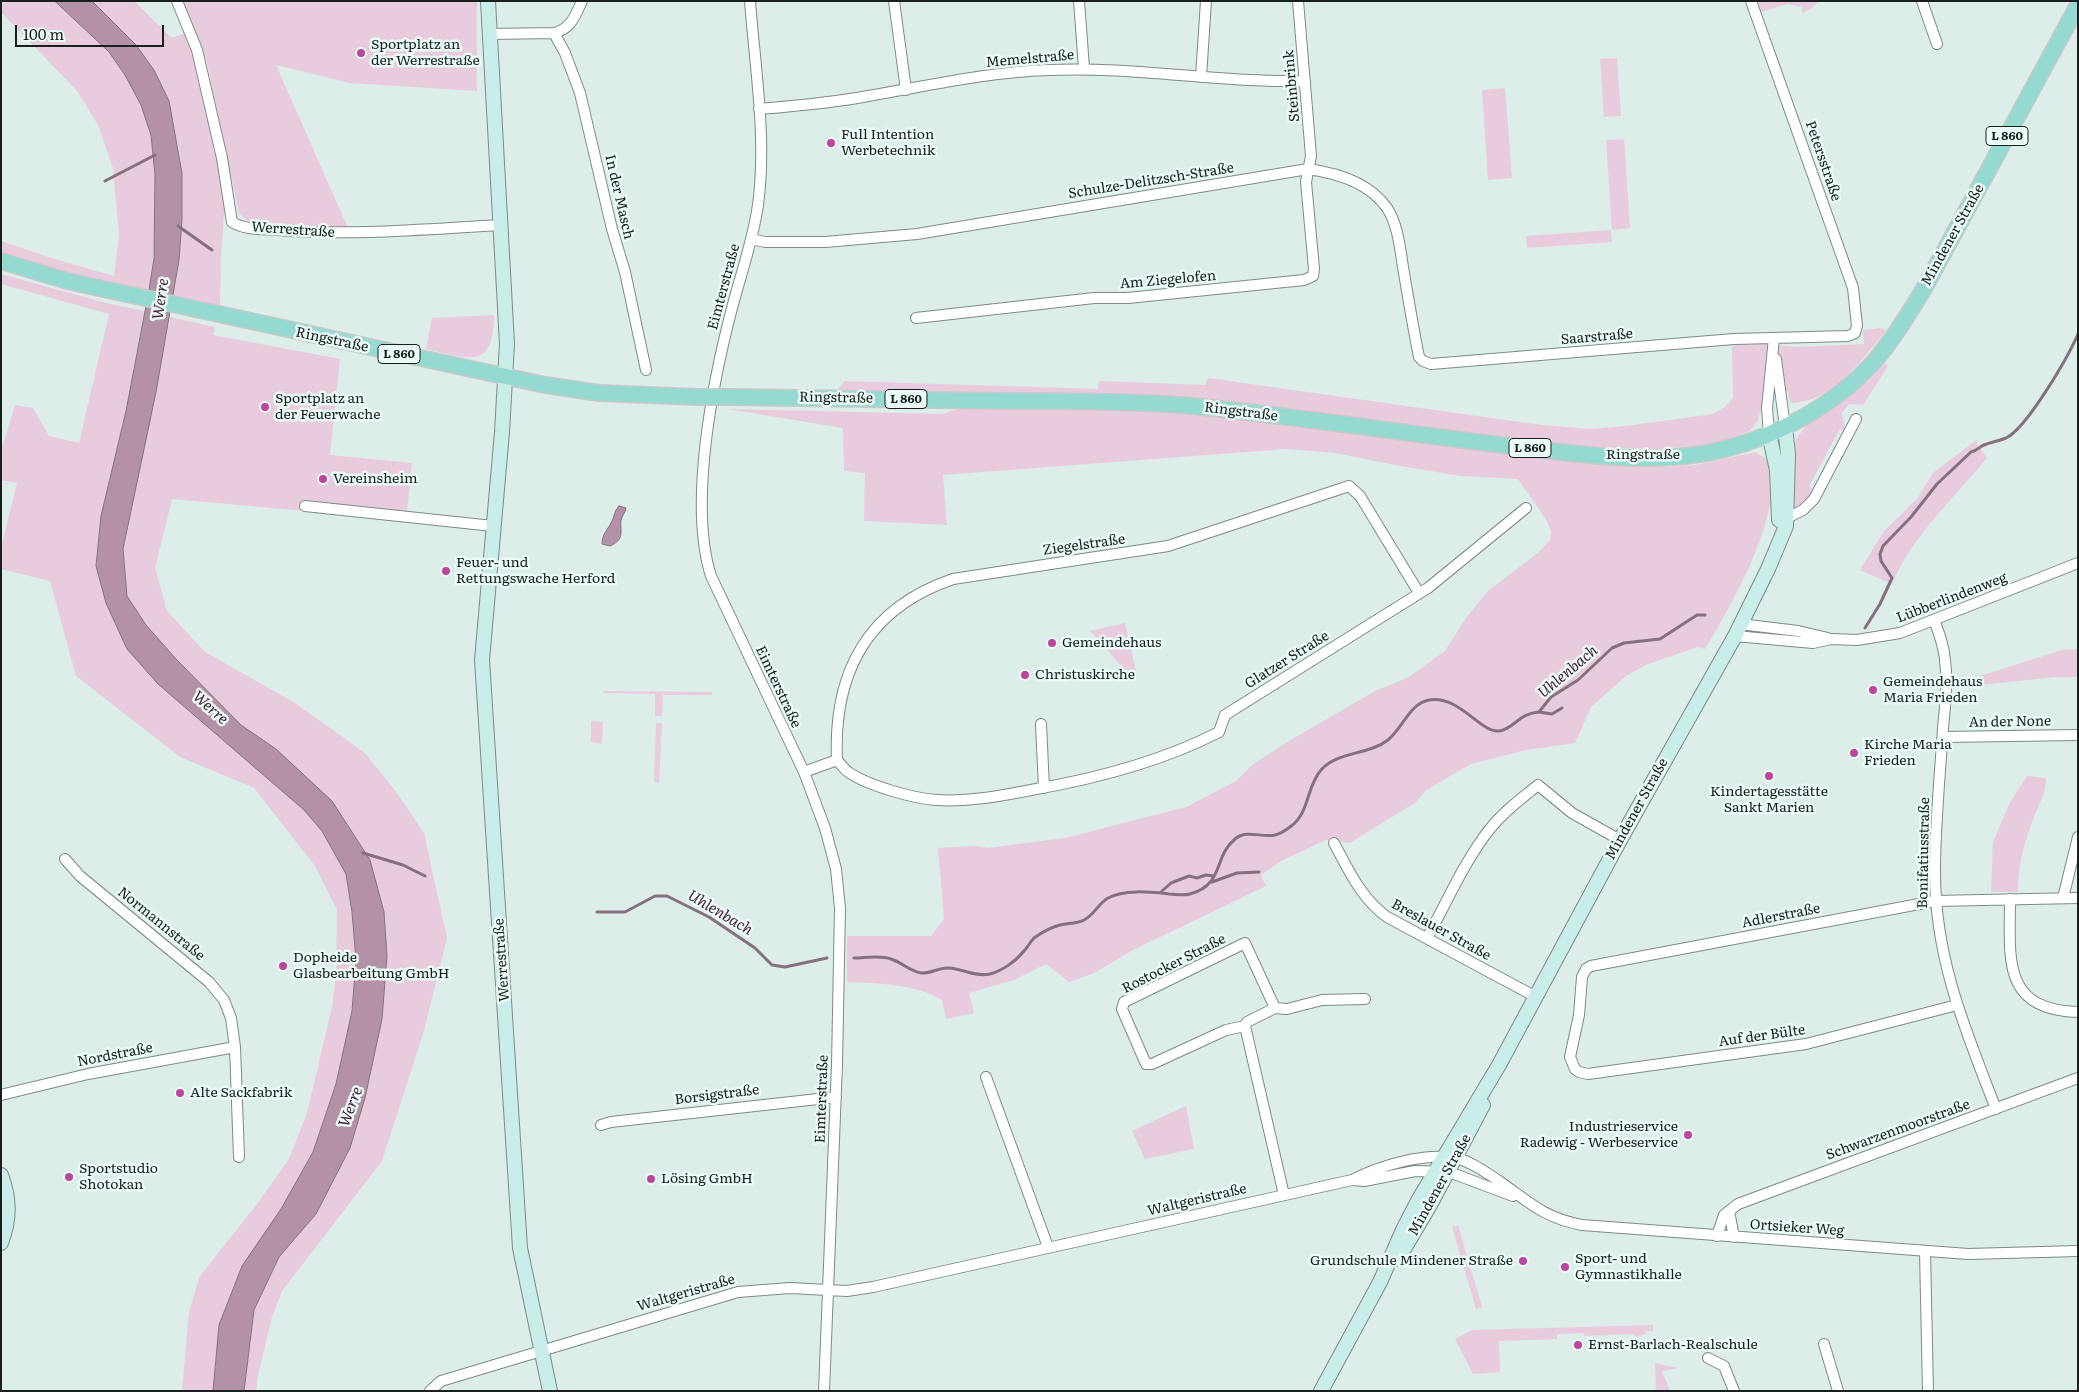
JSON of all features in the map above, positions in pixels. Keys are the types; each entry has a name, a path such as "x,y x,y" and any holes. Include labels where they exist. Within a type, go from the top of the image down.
{"main road":[{"name":"Werrestraße","path":"488,1 507,344 506,378 482,638 484,700 520,1248 550,1391"},
{"name":"Mindener Straße","path":"1775,552 1779,524 1777,470 1769,434 1818,408 1844,391 1874,362 1904,321 1933,273 2078,5"},
{"name":"Ringstraße","path":"1,261 67,281 105,290 506,378 599,393 698,397 1179,405 1519,447 1661,458 1708,453 1769,434"},
{"name":"Mindener Straße","path":"1321,1391 1370,1300 1403,1230 1450,1158 1620,840 1737,630 1775,552 1786,526 1787,518 1788,452 1785,426"},
{"path":"1,1175 9,1212 1,1243"}],"street":[{"name":"Werrestraße","path":"177,1 197,50 222,158 232,222 237,225 262,229 327,233 500,225"},
{"path":"489,34 554,33 564,30 571,24 582,1"},
{"name":"Eimterstraße","path":"750,1 759,110 761,173 758,205 751,239 732,307 717,375 703,476 703,547 711,576 804,772 825,828 838,882 840,947 836,1097 824,1391"},
{"path":"894,1 906,90"},
{"path":"1079,1 1084,68"},
{"path":"1200,77 1206,1"},
{"name":"Steinbrink","path":"1298,1 1311,156 1308,169"},
{"name":"Petersstraße","path":"1751,1 1853,288 1857,326 1855,333"},
{"path":"1922,1 1937,44"},
{"name":"In der Masch","path":"554,33 565,53 580,93 612,229 625,272 646,370"},
{"name":"Memelstraße","path":"759,110 832,102 1014,72 1084,68 1249,81 1306,81"},
{"name":"Schulze-Delitzsch-Straße","path":"751,239 765,242 826,242 917,234 1308,169 1329,172 1350,178 1362,185 1387,208 1399,243 1419,357 1423,361"},
{"name":"Am Ziegelofen","path":"916,318 1094,298 1128,298 1310,279 1313,276 1314,269 1306,182 1308,169"},
{"name":"Saarstraße","path":"1423,361 1431,364 1734,340 1848,336 1855,333"},
{"path":"1774,338 1785,426"},
{"path":"1769,434 1767,408 1774,338"},
{"path":"1787,518 1803,510 1814,499 1856,419"},
{"name":"Ziegelstraße","path":"837,760 837,729 844,684 867,639 890,614 902,605 936,585 953,579 1168,546 1349,486 1360,496 1419,593"},
{"path":"305,506 493,526"},
{"name":"Glatzer Straße","path":"837,760 847,771 863,779 915,797 935,800 988,798 1044,788 1139,764 1219,732 1225,715 1419,593 1526,508"},
{"name":"Lübberlindenweg","path":"1737,630 1798,631 1831,639 1857,640 1892,635 2078,563"},
{"name":"Bonifatiusstraße","path":"1934,620 1943,646 1946,680 1936,824 1935,901 1940,940 1957,1006 1996,1108"},
{"path":"1041,724 1044,788"},
{"name":"An der None","path":"1943,737 2078,735"},
{"path":"804,772 837,760"},
{"path":"1427,938 1474,852 1490,828 1538,785 1572,813 1620,840"},
{"path":"2063,898 2078,837"},
{"name":"Breslauer Straße","path":"1334,843 1362,894 1373,907 1387,917 1536,997"},
{"name":"Normannstraße","path":"65,859 80,876 210,982 224,1000 231,1018 235,1047"},
{"name":"Adlerstraße","path":"1572,1063 1570,1057 1579,1015 1582,977 1586,969 1591,966 1935,901 2078,898"},
{"path":"2010,900 2011,964 2020,988 2035,1003 2046,1008 2078,1012"},
{"name":"Rostocker Straße","path":"1275,1008 1245,943 1124,1002 1122,1009 1146,1064 1152,1064 1226,1030 1245,1026 1247,1022 1275,1008 1287,1009 1322,1000 1365,999"},
{"name":"Auf der Bülte","path":"1572,1063 1579,1072 1588,1074 1806,1044 1957,1006"},
{"path":"1245,1026 1284,1195"},
{"path":"235,1047 239,1157"},
{"name":"Nordstraße","path":"1,1095 122,1067 235,1047"},
{"path":"986,1077 1048,1247"},
{"name":"Schwarzenmoorstraße","path":"1730,1211 1738,1204 2078,1078"},
{"name":"Borsigstraße","path":"601,1125 611,1122 836,1097"},
{"name":"Waltgeristraße","path":"430,1391 441,1381 738,1292 790,1288 847,1291 873,1287 1352,1180 1398,1162 1426,1158 1450,1158"},
{"name":"Ortsieker Weg","path":"1450,1158 1500,1182 1520,1198 1551,1217 1582,1226 1968,1254 2078,1251"},
{"name":"Waltgeristraße","path":"1352,1180 1364,1181 1415,1170 1442,1171"},
{"name":"Ortsieker Weg","path":"1442,1171 1520,1198"},
{"path":"1717,1236 1724,1215 1730,1211 1734,1237"},
{"path":"1925,1251 1928,1391"},
{"path":"1824,1344 1838,1391"},
{"path":"1708,1358 1724,1366 1734,1391"}],"shaded area":[{"path":"1,1 55,1 104,47 124,72 135,92 145,113 154,153 156,192 155,233 149,290 56,270 1,252 1,241 114,276 119,235 113,168 98,125 78,92 1,12"},
{"path":"92,1 134,1 172,38 185,33 197,65 209,111 225,201 220,306 173,296 179,260 182,219 182,173 179,148 154,70 136,45"},
{"path":"180,1 477,1 477,91 350,83 276,65 348,228 317,229 250,223 239,213 206,59 190,29"},
{"path":"1757,1 1819,1 1803,13 1801,7 1787,4 1761,12"},
{"path":"1617,58 1621,116 1604,117 1600,59"},
{"path":"1505,88 1512,178 1488,180 1482,90"},
{"path":"1624,139 1630,228 1612,230 1606,140"},
{"path":"1611,230 1612,242 1527,248 1526,236"},
{"path":"1,274 102,302 144,311 126,411 101,516 96,566 127,649 158,684 304,810 322,831 346,874 352,912 356,960 352,1011 336,1084 313,1152 219,1325 213,1391 182,1391 189,1311 200,1276 257,1204 289,1159 307,1113 332,1007 336,976 337,910 315,866 254,788 180,757 76,676 50,581 1,569 1,548 17,483 1,480 1,452 15,405 33,408 49,436 79,443 109,314 1,284"},
{"path":"494,315 493,333 489,346 483,353 475,357 454,356 426,349 432,318"},
{"path":"170,317 215,327 213,335 340,359 330,455 412,463 407,512 328,513 172,499 155,568 167,611 205,652 295,703 365,753 397,793 424,833 447,938 423,1034 382,1161 282,1291 272,1317 256,1391 244,1391 254,1310 279,1257 316,1214 350,1148 382,1019 387,956 384,912 276,749 241,725 176,659 146,625 127,596 123,549"},
{"path":"1881,328 1886,331 1856,367 1833,388 1820,396 1790,403 1788,391 1764,393 1758,420 1750,431 1723,441 1696,446 1652,449 1593,447 1415,428 1198,399 837,390 845,381 1098,389 1099,381 1205,385 1208,378 1541,425 1590,429 1713,414 1725,407 1733,398 1732,347 1736,344 1752,343 1796,347 1864,344 1863,330"},
{"path":"1885,363 1888,366 1863,405 1849,404 1842,413 1845,431 1840,429 1809,486 1814,491 1809,500 1799,508 1792,508 1796,439 1808,423 1863,382 1868,382"},
{"path":"960,408 1113,410 1211,415 1604,464 1665,467 1695,465 1755,452 1770,461 1772,488 1764,528 1756,550 1737,592 1705,649 1698,647 1648,664 1626,676 1591,707 1575,743 1526,750 1471,764 1426,790 1416,802 1350,843 1326,840 1281,861 1261,875 1266,886 1133,950 1094,973 1069,982 1046,964 1014,980 969,993 974,1013 946,1019 942,1000 932,995 896,985 847,982 847,936 931,936 944,919 938,848 976,846 988,848 1065,838 1186,807 1236,781 1252,765 1284,744 1375,691 1409,677 1445,651 1466,618 1488,591 1539,552 1550,540 1551,531 1545,518 1518,479 1460,476 1335,453 1286,449 943,475 947,525 864,521 865,473 844,471 843,428 728,409 943,414"},
{"path":"1975,441 1987,458 1923,533 1911,549 1892,584 1860,570 1884,531 1917,499 1933,473"},
{"path":"1125,623 1138,678 1133,679 1090,631"},
{"path":"2078,649 2078,677 2055,677 1981,685 1980,676 2062,650"},
{"path":"603,691 712,692 712,695 663,695 662,716 655,716 655,694 603,693"},
{"path":"591,722 603,722 602,744 591,742"},
{"path":"656,723 662,723 659,782 657,783 654,781"},
{"path":"2027,776 2046,778 2046,784 2024,846 2020,864 2018,892 1991,892 1993,842 2010,802"},
{"path":"1186,1106 1194,1149 1145,1159 1132,1131"},
{"path":"1458,1225 1482,1307 1476,1309 1452,1227"},
{"path":"1653,1325 1653,1331 1645,1331 1647,1333 1638,1337 1632,1334 1584,1336 1584,1333 1557,1334 1557,1339 1499,1341 1500,1372 1473,1374 1455,1339 1472,1330"},
{"path":"1655,1363 1678,1368 1662,1371 1670,1391 1656,1391"}],"water":[{"name":"Werre","path":"55,1 92,1 136,45 154,70 169,101 182,173 182,219 179,260 156,392 123,549 127,596 146,625 176,659 241,725 276,749 332,801 370,860 384,912 387,956 382,1019 365,1098 350,1148 316,1214 279,1257 254,1310 244,1391 213,1391 219,1325 242,1266 281,1209 313,1152 336,1084 352,1011 356,960 352,912 346,874 322,831 304,810 158,684 127,649 106,603 96,566 101,516 126,411 149,290 154,258 155,175 151,135 141,105 125,75 109,52"},
{"path":"619,506 626,508 621,520 620,538 610,546 602,544 604,534"}],"waterway":[{"path":"105,181 155,155"},
{"path":"178,226 212,250"},
{"path":"1865,628 1880,604 1892,578 1881,561 1880,554 1883,546 1911,517 1937,484 1971,452 1984,445 2006,438 2015,432 2046,391 2078,334"},
{"name":"Uhlenbach","path":"854,958 887,958 921,973 949,968 985,975 999,971 1013,962 1037,936 1057,926 1084,920 1105,900 1114,895 1137,892 1182,895 1201,890 1214,877 1228,846 1235,839 1249,834 1275,835 1290,827 1301,815 1316,777 1321,770 1336,759 1372,748 1388,740 1411,711 1422,702 1440,700 1450,703 1484,726 1492,730 1504,730 1526,715 1539,712 1551,697 1578,680 1612,648 1624,643 1660,639 1697,615 1705,615"},
{"path":"1539,712 1552,714 1562,708"},
{"name":"Uhlenbach","path":"363,853 403,865 425,876"},
{"path":"1212,882 1237,873 1259,872"},
{"path":"1161,892 1171,883 1189,876 1197,878 1206,875 1214,876"},
{"name":"Uhlenbach","path":"597,912 625,912 655,896 667,896 709,917 755,948 772,965 785,967 827,958"}],"place":[{"name":"Sportplatz an der Werrestraße","path":"361,53"},
{"name":"Full Intention Werbetechnik","path":"831,143"},
{"name":"Sportplatz an der Feuerwache","path":"265,407"},
{"name":"Vereinsheim","path":"323,479"},
{"name":"Feuer- und Rettungswache Herford","path":"446,571"},
{"name":"Gemeindehaus","path":"1052,643"},
{"name":"Christuskirche","path":"1025,675"},
{"name":"Gemeindehaus Maria Frieden","path":"1873,690"},
{"name":"Kirche Maria Frieden","path":"1854,753"},
{"name":"Kindertagesstätte Sankt Marien","path":"1769,776"},
{"name":"Dopheide Glasbearbeitung GmbH","path":"283,966"},
{"name":"Alte Sackfabrik","path":"180,1093"},
{"name":"Industrieservice Radewig - Werbeservice","path":"1688,1135"},
{"name":"Sportstudio Shotokan","path":"69,1177"},
{"name":"Lösing GmbH","path":"651,1179"},
{"name":"Grundschule Mindener Straße","path":"1523,1261"},
{"name":"Sport- und Gymnastikhalle","path":"1565,1267"},
{"name":"Ernst-Barlach-Realschule","path":"1578,1345"}]}
